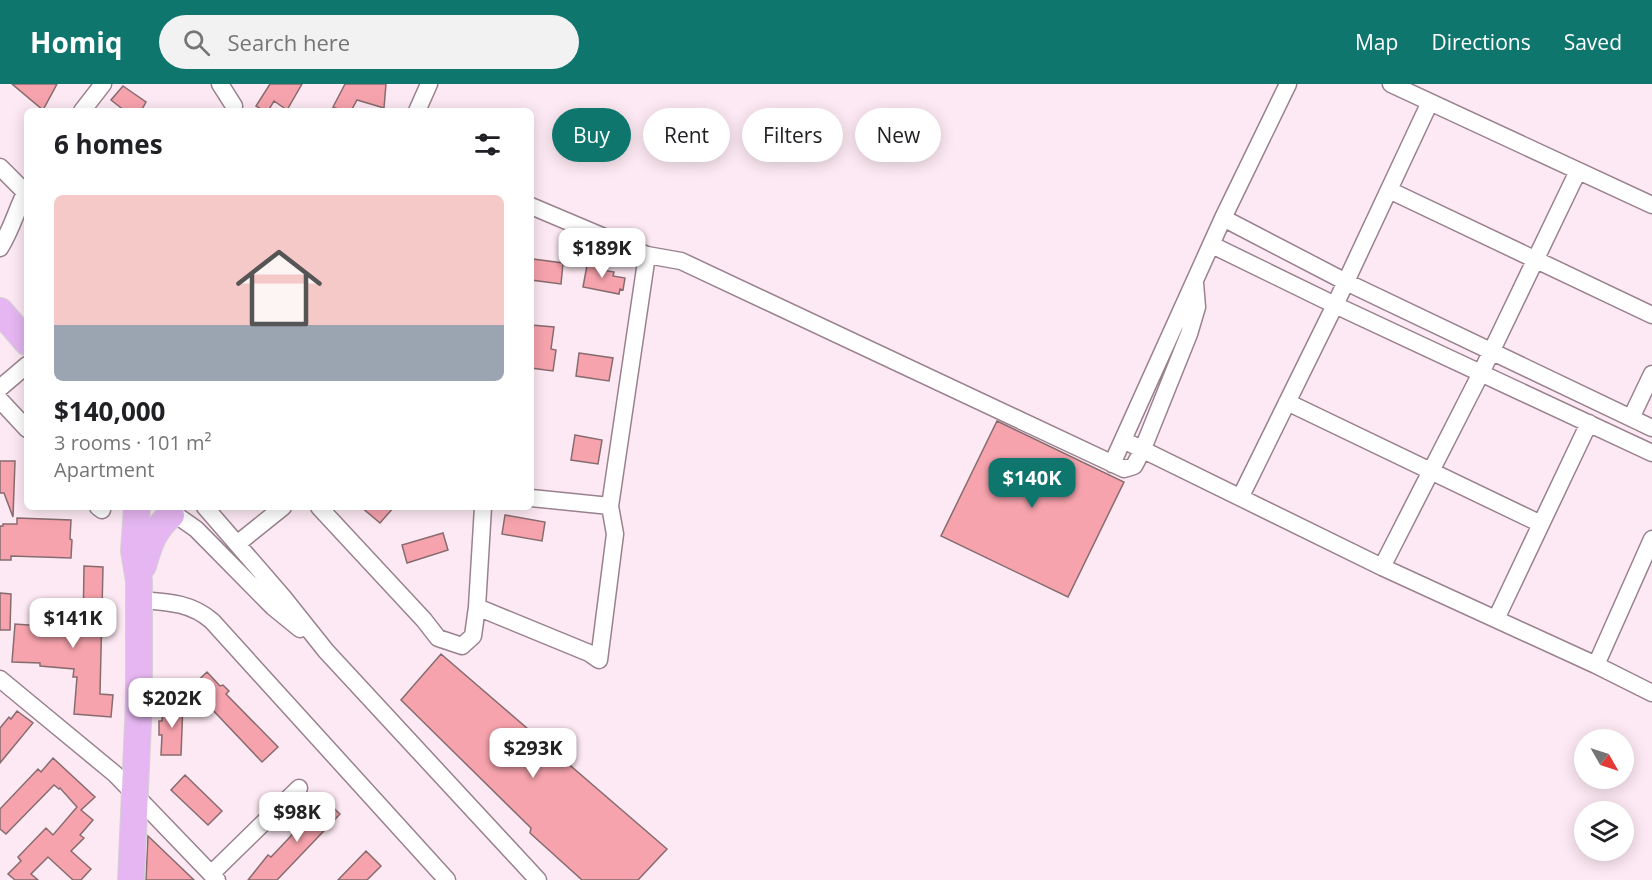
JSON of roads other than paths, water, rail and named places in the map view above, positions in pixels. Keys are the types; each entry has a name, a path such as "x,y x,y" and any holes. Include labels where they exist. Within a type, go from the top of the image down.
{"main road":[{"path":"0,294 24,315"},
{"path":"0,311 24,339"},
{"path":"131,880 139,700 139,590 134,551 137,510"},
{"path":"139,590 150,541 172,511"}],"street":[{"path":"84,108 103,84"},
{"path":"220,84 234,106"},
{"path":"418,108 429,84"},
{"path":"1112,464 1223,218 1288,84"},
{"path":"1390,84 1652,205"},
{"path":"1241,496 1335,305 1430,102"},
{"path":"0,167 24,190"},
{"path":"1382,567 1492,351 1578,171"},
{"path":"1389,190 1652,315"},
{"path":"0,248 24,195"},
{"path":"534,207 647,255 681,261 1124,469 1134,466 1142,450 1189,334 1197,307 1195,283"},
{"path":"1223,218 1346,282 1652,428"},
{"path":"1212,244 1335,305 1652,453"},
{"path":"477,607 589,653 599,660 615,534 610,506 647,255"},
{"path":"0,388 24,368"},
{"path":"1631,418 1652,374"},
{"path":"0,400 24,426"},
{"path":"1287,402 1541,524"},
{"path":"1496,619 1589,423"},
{"path":"1123,440 1382,567 1652,693"},
{"path":"534,498 610,506"},
{"path":"209,510 284,597 326,651 538,880"},
{"path":"237,544 279,510"},
{"path":"322,510 438,638 462,646 473,636 483,510"},
{"path":"172,511 196,529 273,607 326,651"},
{"path":"1596,665 1652,539"},
{"path":"139,590 183,604 204,614 212,621 447,880"},
{"path":"0,679 115,774 214,877 299,788"}]}
